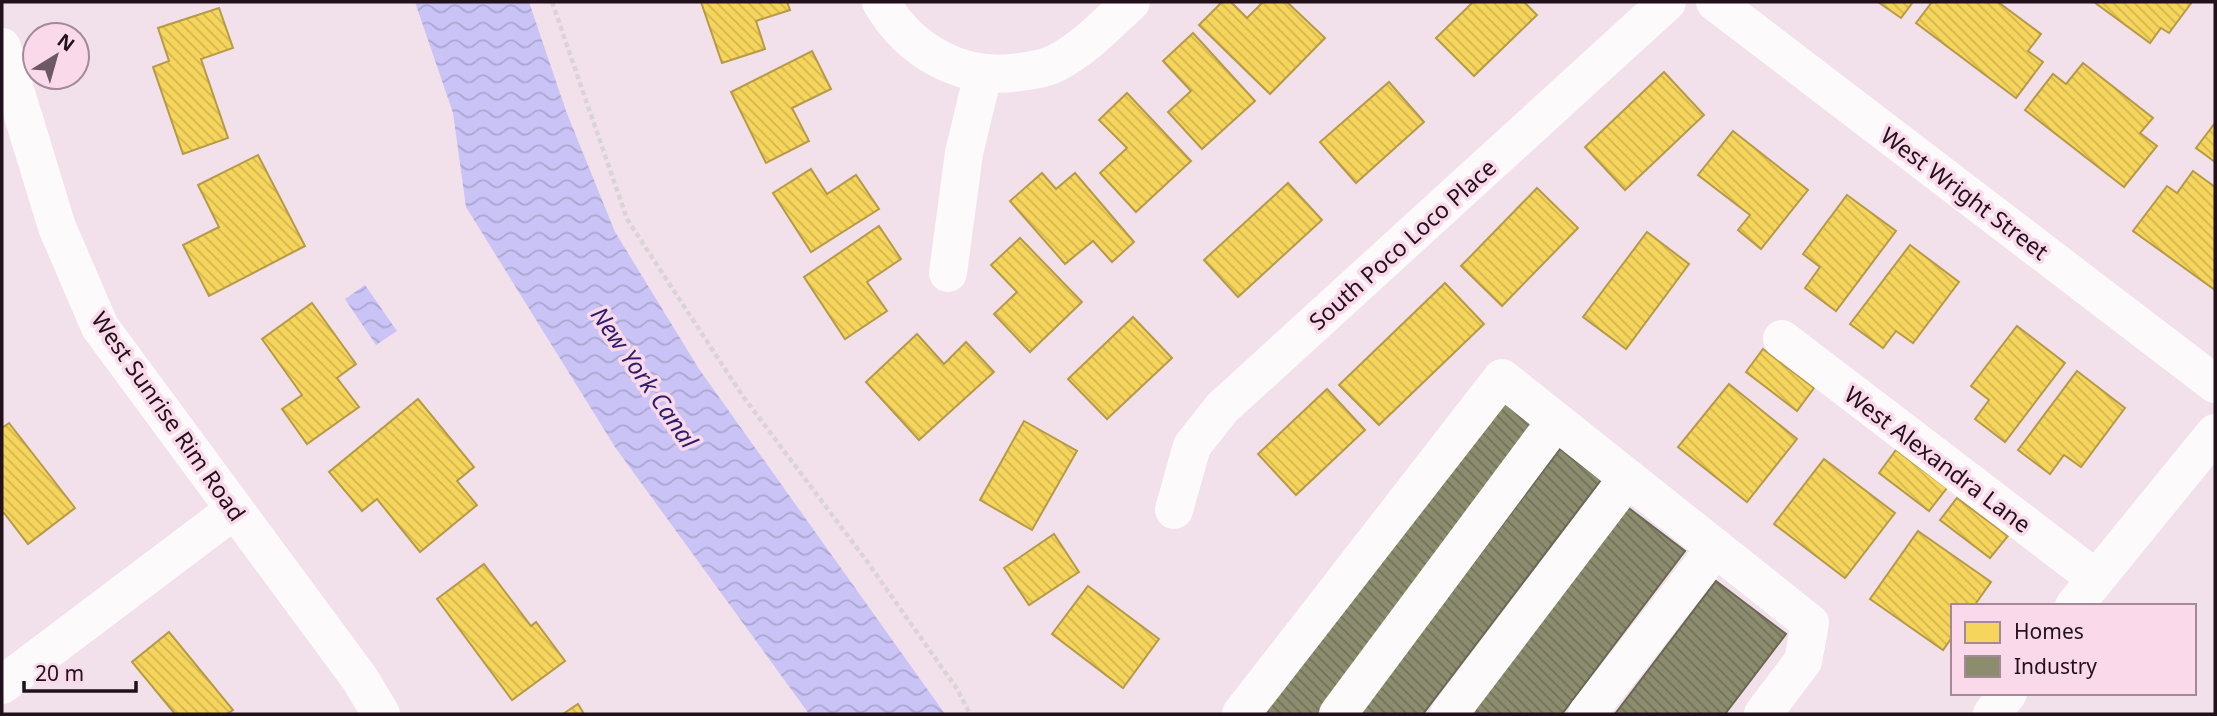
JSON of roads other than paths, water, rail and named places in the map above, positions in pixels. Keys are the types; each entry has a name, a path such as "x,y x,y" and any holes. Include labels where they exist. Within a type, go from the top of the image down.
{"street":[{"path":"881,2 892,20 917,46 949,65 983,74 1003,75 1040,69 1056,63 1090,41 1131,2"},
{"name":"South Poco Loco Place","path":"1174,510 1192,446 1222,408 1667,2"},
{"name":"West Wright Street","path":"1715,2 2215,384"},
{"name":"West Sunrise Rim Road","path":"2,47 57,227 100,327 360,679 381,714"},
{"path":"948,273 964,153 983,74"},
{"name":"West Alexandra Lane","path":"1782,339 2084,592"},
{"path":"1241,714 1502,378 1810,623 1803,661 1763,714"},
{"path":"1338,714 1556,421"},
{"path":"2084,592 2208,457"},
{"path":"1449,714 1628,478"},
{"path":"2,685 234,510"},
{"path":"1587,714 1716,548"},
{"path":"1992,714 2006,695"}],"water":[{"name":"New York Canal","path":"415,2 529,2 566,111 615,232 699,369 945,714 809,714 615,447 466,207 453,113"},
{"path":"365,285 397,331 376,345 345,299"}]}
